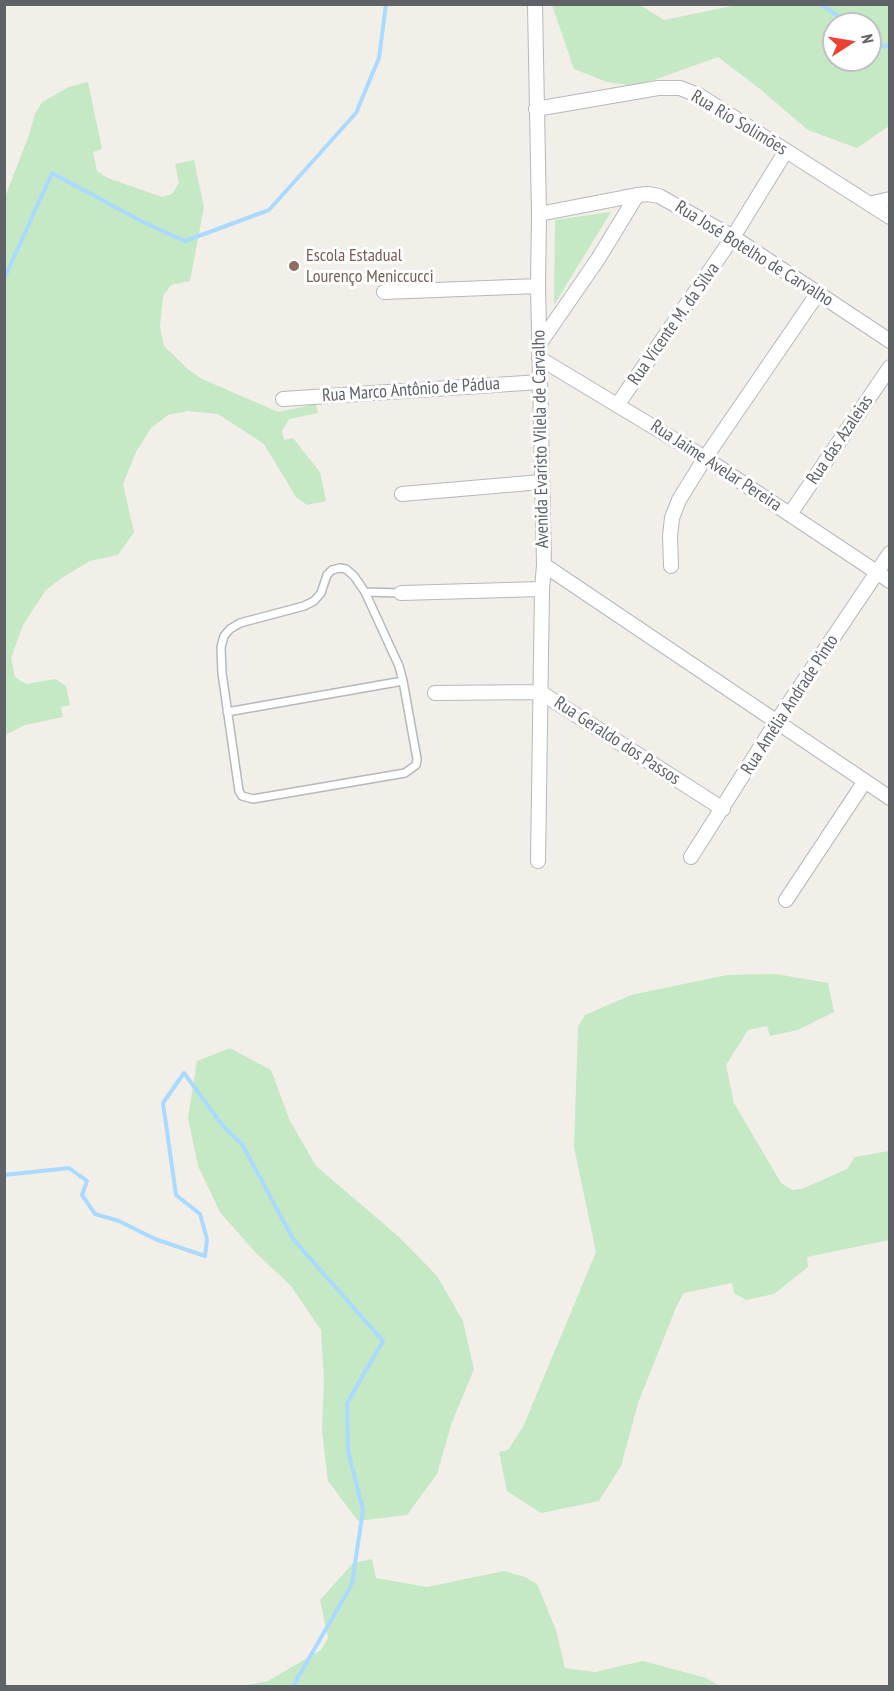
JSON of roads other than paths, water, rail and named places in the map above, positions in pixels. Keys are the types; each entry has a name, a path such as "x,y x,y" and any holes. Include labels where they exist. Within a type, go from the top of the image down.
{"street":[{"name":"Avenida Evaristo Vilela de Carvalho","path":"535,4 544,565 890,798"},
{"name":"Rua Rio Solimões","path":"536,109 658,88 680,88 700,96 890,217"},
{"name":"Rua Vicente M. da Silva","path":"618,404 733,237 786,151"},
{"name":"Rua José Botelho de Carvalho","path":"539,214 637,195 659,196 733,237 890,341"},
{"path":"540,343 598,259 637,195"},
{"path":"869,204 890,199"},
{"path":"384,292 538,286"},
{"path":"671,566 672,518 679,500 705,458 818,293"},
{"name":"Rua Jaime Avelar Pereira","path":"539,358 705,458 890,581"},
{"name":"Rua das Azaleias","path":"790,513 890,367"},
{"name":"Rua Marco Antônio de Pádua","path":"283,399 540,382"},
{"path":"402,494 541,482"},
{"name":"Rua Amélia Andrade Pinto","path":"691,857 777,721 890,553"},
{"path":"538,861 544,565"},
{"path":"401,593 542,589"},
{"name":"Rua Geraldo dos Passos","path":"435,693 540,692 723,809"},
{"path":"786,900 865,781"}],"lane":[{"path":"346,569 365,592 404,681 417,759 412,770 253,799 242,796 239,791 227,712 221,647 224,636 230,629 240,623 304,606 314,601 321,593 327,575 332,570 346,569"},
{"path":"365,592 401,593"},
{"path":"227,712 404,681"}],"waterway":[{"path":"4,279 52,173 143,222 185,241 269,210 356,113 379,58 386,4"},
{"path":"821,4 833,12"},
{"path":"882,46 890,44"},
{"path":"4,1175 69,1168 87,1181 82,1195 95,1214 119,1221 155,1239 205,1256 207,1239 200,1214 176,1195 163,1103 184,1073 223,1126 242,1144 293,1239 383,1341 347,1403 348,1451 363,1510 352,1584 293,1686"}],"place":[{"name":"Escola Estadual Lourenço Meniccucci","path":"294,266"}]}
